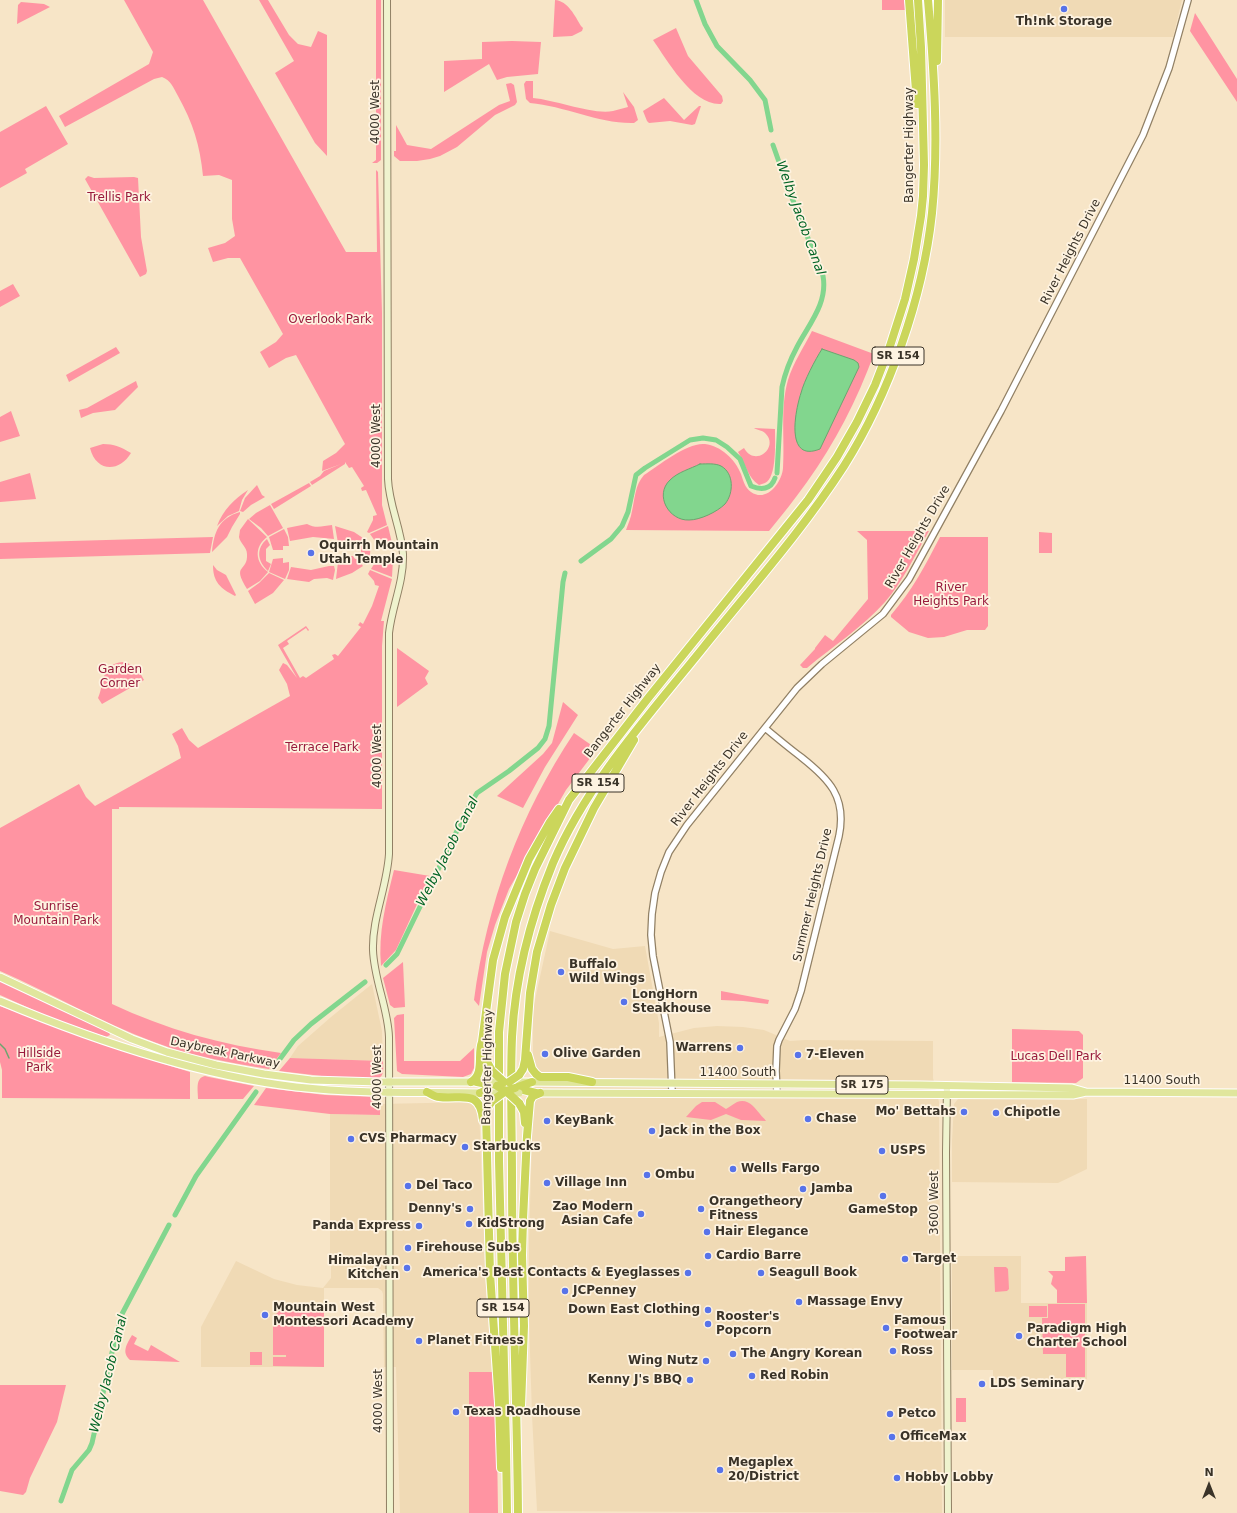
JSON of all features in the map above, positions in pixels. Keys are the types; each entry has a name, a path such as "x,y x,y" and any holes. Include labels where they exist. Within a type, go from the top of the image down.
{"highway":[{"path":"909,0 921,146 924,164"},
{"name":"Bangerter Highway","path":"507,1513 499,1160 499,1032 501,1002 510,948 525,894 546,844 569,800 648,697 808,500 837,457 857,422 885,360 906,293 920,227 923,196 924,164 921,47 918,0"},
{"name":"Bangerter Highway","path":"518,1513 512,1256 512,1038 519,979 525,952 553,863 567,834 606,771 646,718 812,512 845,464 873,414 897,358 922,272 932,217 935,141 928,0"},
{"path":"935,141 938,0"},
{"path":"518,1085 524,1066 527,1049 530,993 537,952 551,905 565,868 594,808 646,718"},
{"path":"506,1498 502,1477 499,1403 490,1273 486,1114 488,1107 498,1089 492,1071 486,1060 482,1042 493,960 504,917 521,876 536,847 557,811 569,800"},
{"path":"482,1042 479,1047 479,1072 474,1082 498,1089 519,1103 525,1114 527,1136"},
{"path":"527,1049 530,1067 537,1076 568,1077 592,1082"},
{"path":"498,1089 532,1082"},
{"path":"498,1089 518,1085 538,1093"},
{"path":"427,1092 438,1097 466,1097 475,1100 481,1109 487,1137"},
{"path":"517,1425 521,1412 523,1384 524,1326 522,1255 527,1136 530,1101 533,1096 538,1093"}],"main road":[{"name":"4000 West","path":"387,0 388,479 390,500 401,541 402,570 389,633 389,854 375,929 373,951 388,1024 390,1092 390,1513"},
{"name":"Daybreak Parkway","path":"0,977 127,1037 186,1057 235,1069 297,1079 389,1082"},
{"name":"Daybreak Parkway","path":"0,1000 57,1023 121,1045 210,1072 260,1082 302,1087 390,1092"},
{"path":"389,1082 474,1082"},
{"name":"11400 South","path":"532,1082 921,1085 1072,1088 1086,1092"},
{"path":"829,1094 835,1089 866,1088 868,1085"},
{"path":"868,1094 872,1089 901,1088 921,1085"},
{"name":"3600 West","path":"947,1086 948,1513"},
{"path":"390,1092 498,1089"},
{"name":"11400 South","path":"538,1093 672,1092 1072,1095 1086,1092 1237,1093"}],"street":[{"name":"River Heights Drive","path":"672,1092 669,1036 651,940 652,914 657,883 669,852 681,833 808,677 883,614 902,590 916,568 1005,404 1140,141 1158,99 1169,68 1188,0"},
{"name":"Summer Heights Drive","path":"765,728 819,771 827,780 836,795 840,806 841,818 839,836 801,991 795,1009 777,1046 777,1093"}],"shaded area":[{"path":"945,0 1182,0 1173,37 945,37"},
{"path":"822,349 854,360 858,363 859,367 820,449 809,451 801,449 797,442 795,422 802,388"},
{"path":"700,464 716,464 725,469 730,478 730,494 725,504 713,513 693,520 682,519 670,512 666,506 663,493 665,486 677,475"},
{"path":"550,931 613,949 645,946 659,1023 659,1037 694,1028 717,1026 743,1027 764,1030 790,1041 933,1041 933,1078 939,1102 942,1513 537,1511 529,1320 529,1240 533,1105 533,1009"},
{"path":"372,984 382,1031 383,1061 290,1058 298,1046"},
{"path":"958,1099 1087,1099 1087,1169 1058,1183 952,1182 954,1104"},
{"path":"473,1102 479,1107 486,1288 492,1372 469,1372 469,1513 400,1513 396,1367 384,1367 382,1291 378,1288 324,1288 324,1367 201,1367 201,1327 236,1261 274,1279 297,1285 323,1288 331,1278 330,1114 380,1115 380,1104"},
{"name":"Paradigm High Charter School","path":"952,1256 1021,1256 1021,1303 1087,1303 1087,1379 993,1379 993,1370 952,1370"}],"green space":[{"name":"Overlook Park","path":"124,0 203,0 346,252 377,252 376,170 378,172 382,313 382,505 387,525 369,533 367,532 373,520 373,516 377,515 366,490 362,491 361,488 364,486 352,467 349,468 345,462 345,464 312,485 310,482 320,476 324,471 341,464 322,471 323,461 336,453 345,444 296,355 286,358 269,368 260,352 276,342 283,334 240,258 228,258 213,262 208,248 225,243 235,236 232,219 232,180 219,175 203,176 198,144 192,125 170,82 162,77 154,79 65,127 59,116 149,64 153,52"},
{"path":"259,0 268,0 289,35 298,44 311,47 318,31 327,35 327,156 315,143 275,73 294,61"},
{"path":"376,0 381,0 381,160 377,163 372,163 376,160"},
{"path":"555,0 564,3 571,10 583,28 582,31 572,36 553,37"},
{"path":"882,0 904,0 906,10 882,10"},
{"path":"21,2 44,4 50,7 17,24 18,5"},
{"path":"1195,13 1237,79 1237,102 1190,31"},
{"path":"676,28 688,56 722,96 723,101 721,104 711,103 701,98 691,90 673,70 653,40"},
{"path":"482,42 541,42 538,74 507,77 497,80 489,64 444,92 444,61 482,59"},
{"path":"526,81 533,81 533,98 595,111 605,112 628,107 623,92 634,107 638,120 634,123 608,121 530,103 526,99 524,84"},
{"path":"511,83 514,85 517,102 515,105 495,115 457,147 440,156 417,161 400,161 394,156 394,151 396,151 396,125 407,145 431,149 499,105 510,101 506,84"},
{"path":"664,98 684,120 699,106 701,106 695,124 692,125 670,121 649,123 643,111"},
{"path":"46,106 68,144 25,169 27,173 0,188 0,132"},
{"name":"Trellis Park","path":"88,176 94,178 138,178 141,237 147,271 146,274 140,277 85,179"},
{"path":"13,284 20,296 0,307 0,291"},
{"path":"812,331 874,354 845,421 827,452 769,531 626,530 631,516 637,487 644,475 682,450 698,444 717,447 727,454 735,463 743,481 751,492 757,495 763,495 768,493 777,485 783,468 783,412 788,380"},
{"path":"116,347 120,353 69,382 66,375"},
{"path":"136,381 138,387 115,410 93,413 81,418 79,410 87,408"},
{"path":"11,411 20,436 0,442 0,417"},
{"path":"754,428 775,429 775,450 772,474 769,480 759,485 749,474 738,452 744,448 749,454 759,456 768,449 770,444 769,438 764,432"},
{"path":"103,444 117,446 131,453 126,460 120,464 114,467 108,467 97,462 90,448"},
{"path":"30,473 36,499 0,502 0,482"},
{"path":"309,483 311,486 274,509 271,504"},
{"path":"257,485 262,495 265,497 251,505 243,512 240,511 245,498"},
{"path":"248,490 242,500 239,511 228,516 217,526 222,515 230,505"},
{"path":"270,505 283,528 268,536 261,528 249,519"},
{"path":"240,512 227,537 212,552 216,532 222,522"},
{"path":"248,519 267,537 260,545 258,554 261,564 268,572 260,581 247,589 242,581 240,572 247,560 247,552 239,537 240,530"},
{"path":"307,524 316,527 332,525 334,539 313,537 290,541 287,528"},
{"path":"335,526 354,532 363,538 358,546 345,549 345,543 338,543"},
{"path":"388,526 392,543 387,545 377,544 370,534"},
{"path":"284,529 288,537 289,546 283,546 283,550 273,550 269,537"},
{"path":"857,531 929,531 903,577 885,602 848,636 807,668 803,668 800,665 815,649 825,635 833,641 868,599 867,540"},
{"path":"1039,532 1052,533 1052,553 1039,553"},
{"path":"213,537 210,553 0,559 0,543"},
{"name":"River Heights Park","path":"940,537 988,537 988,626 985,630 967,630 944,637 928,638 909,632 891,617 918,577"},
{"path":"365,538 370,548 370,555 365,565 360,559 361,546 359,546"},
{"path":"267,539 270,545 266,549 266,561 271,564 268,571 264,567 259,555 261,546"},
{"path":"345,556 353,556 355,559 358,559 363,566 352,573 336,579 338,562 346,562"},
{"path":"283,558 283,563 289,562 289,570 285,579 269,572 273,559"},
{"path":"379,558 393,559 392,577 371,569"},
{"path":"213,565 217,570 226,575 236,595 235,596 218,584 214,576"},
{"path":"334,566 335,570 333,580 327,578 314,579 309,582 287,579 291,567 311,570"},
{"path":"370,570 392,579 381,621 384,621 382,646 382,809 119,807 119,809 112,809 112,1004 152,1021 194,1035 259,1050 281,1053 269,1069 226,1062 154,1042 115,1026 0,971 0,828 79,784 86,797 95,806 181,758 178,746 172,734 182,728 189,740 198,748 290,696 287,684 279,670 283,663 287,665 297,678 278,645 306,626 309,630 308,631 306,628 287,641 289,644 283,648 300,678 303,676 306,678 334,659 332,655 335,654 338,656 361,627 358,625 360,622 363,624 372,606 379,586 375,585 374,581 368,574"},
{"path":"269,573 284,580 273,593 255,604 248,591"},
{"path":"397,648 429,671 425,678 428,684 397,707"},
{"name":"Garden Corner","path":"123,662 136,668 144,680 102,704 98,698 104,675 110,666"},
{"path":"563,702 578,715 545,767 523,808 497,796 543,754 552,743"},
{"path":"574,733 597,749 566,790 509,889 495,925 487,952 479,1006 474,1000 480,964 497,894 509,860 537,795"},
{"path":"394,870 430,876 396,950 381,966 380,954 382,930"},
{"path":"403,962 405,1007 394,1008 390,1005 383,978"},
{"path":"0,980 109,1032 110,1035 106,1037 49,1017 0,995"},
{"path":"721,991 769,1000 768,1004 721,1000"},
{"name":"Hillside Park","path":"0,1006 107,1046 190,1072 190,1099 2,1098 2,1070 0,1062"},
{"path":"404,1014 404,1061 460,1061 474,1048 474,1068 471,1074 463,1077 402,1074 397,1071 394,1018 397,1015"},
{"name":"Lucas Dell Park","path":"1012,1029 1079,1031 1083,1035 1083,1078 1076,1083 1012,1082"},
{"path":"290,1058 383,1061 383,1071 382,1075 378,1079 330,1077 279,1071"},
{"path":"205,1076 254,1086 243,1099 198,1099 198,1082"},
{"path":"266,1088 325,1095 378,1097 380,1098 380,1115 330,1114 254,1105"},
{"path":"702,1102 715,1102 726,1109 737,1102 748,1102 766,1121 741,1120 726,1114 711,1120 686,1117"},
{"path":"1086,1256 1087,1303 1057,1303 1057,1290 1051,1284 1053,1276 1048,1271 1065,1271 1065,1257"},
{"path":"994,1267 1006,1267 1008,1269 1009,1289 1007,1291 995,1292"},
{"path":"288,1304 324,1304 324,1367 273,1366 273,1357 286,1357 286,1355 273,1355 273,1315"},
{"path":"1048,1304 1085,1304 1085,1377 1066,1377 1066,1354 1043,1354 1042,1318 1048,1318"},
{"path":"1029,1306 1047,1306 1047,1317 1029,1317"},
{"path":"132,1335 137,1338 134,1344 148,1351 151,1345 180,1362 130,1360 125,1351"},
{"path":"250,1352 262,1352 262,1365 250,1365"},
{"path":"469,1372 492,1372 497,1444 498,1513 469,1513"},
{"path":"0,1385 66,1385 57,1422 30,1478 26,1492 23,1495 0,1491"},
{"path":"956,1398 966,1398 966,1422 956,1422"}],"waterway":[{"name":"Welby Jacob Canal","path":"696,0 705,24 717,46 750,80 765,100 771,130"},
{"name":"Welby Jacob Canal","path":"773,145 790,193 823,276 824,286 820,304 812,322 792,357 783,382 777,473"},
{"name":"Welby Jacob Canal","path":"581,561 611,539 622,526 628,512 636,475 690,440 703,438 716,440 727,447 740,459 751,486 765,488 771,485 775,478"},
{"name":"Welby Jacob Canal","path":"386,965 397,954 469,806 477,793 509,771 538,748 545,739 549,726 565,573"},
{"name":"Welby Jacob Canal","path":"274,1067 294,1040 311,1024 365,982"},
{"path":"0,1044 5,1049 9,1058"},
{"name":"Welby Jacob Canal","path":"175,1215 196,1176 256,1092"},
{"name":"Welby Jacob Canal","path":"61,1501 72,1470 89,1450 92,1443 122,1314 169,1225"}],"place":[{"name":"Th!nk Storage","path":"1064,9"},
{"name":"Oquirrh Mountain Utah Temple","path":"311,553"},
{"name":"Buffalo Wild Wings","path":"561,972"},
{"name":"LongHorn Steakhouse","path":"624,1002"},
{"name":"Warrens","path":"740,1048"},
{"name":"Olive Garden","path":"545,1054"},
{"name":"7-Eleven","path":"798,1055"},
{"name":"Mo' Bettahs","path":"964,1112"},
{"name":"Chipotle","path":"996,1113"},
{"name":"Chase","path":"808,1119"},
{"name":"KeyBank","path":"547,1121"},
{"name":"Jack in the Box","path":"652,1131"},
{"name":"CVS Pharmacy","path":"351,1139"},
{"name":"Starbucks","path":"465,1147"},
{"name":"USPS","path":"882,1151"},
{"name":"Wells Fargo","path":"733,1169"},
{"name":"Ombu","path":"647,1175"},
{"name":"Village Inn","path":"547,1183"},
{"name":"Del Taco","path":"408,1186"},
{"name":"Jamba","path":"803,1189"},
{"name":"GameStop","path":"883,1196"},
{"name":"Denny's","path":"470,1209"},
{"name":"Orangetheory Fitness","path":"701,1209"},
{"name":"Zao Modern Asian Cafe","path":"641,1214"},
{"name":"KidStrong","path":"469,1224"},
{"name":"Panda Express","path":"419,1226"},
{"name":"Hair Elegance","path":"707,1232"},
{"name":"Firehouse Subs","path":"408,1248"},
{"name":"Cardio Barre","path":"708,1256"},
{"name":"Target","path":"905,1259"},
{"name":"Himalayan Kitchen","path":"407,1268"},
{"name":"America's Best Contacts & Eyeglasses","path":"688,1273"},
{"name":"Seagull Book","path":"761,1273"},
{"name":"JCPenney","path":"565,1291"},
{"name":"Massage Envy","path":"799,1302"},
{"name":"Down East Clothing","path":"708,1310"},
{"name":"Mountain West Montessori Academy","path":"265,1315"},
{"name":"Rooster's Popcorn","path":"708,1324"},
{"name":"Famous Footwear","path":"886,1328"},
{"name":"Paradigm High Charter School","path":"1019,1336"},
{"name":"Planet Fitness","path":"419,1341"},
{"name":"Ross","path":"893,1351"},
{"name":"The Angry Korean","path":"733,1354"},
{"name":"Wing Nutz","path":"706,1361"},
{"name":"Red Robin","path":"752,1376"},
{"name":"Kenny J's BBQ","path":"690,1380"},
{"name":"LDS Seminary","path":"982,1384"},
{"name":"Texas Roadhouse","path":"456,1412"},
{"name":"Petco","path":"890,1414"},
{"name":"OfficeMax","path":"892,1437"},
{"name":"Megaplex 20/District","path":"720,1470"},
{"name":"Hobby Lobby","path":"897,1478"}],"park label":[{"name":"Terrace Park","path":"322,748"},
{"name":"Sunrise Mountain Park","path":"56,914"}]}
